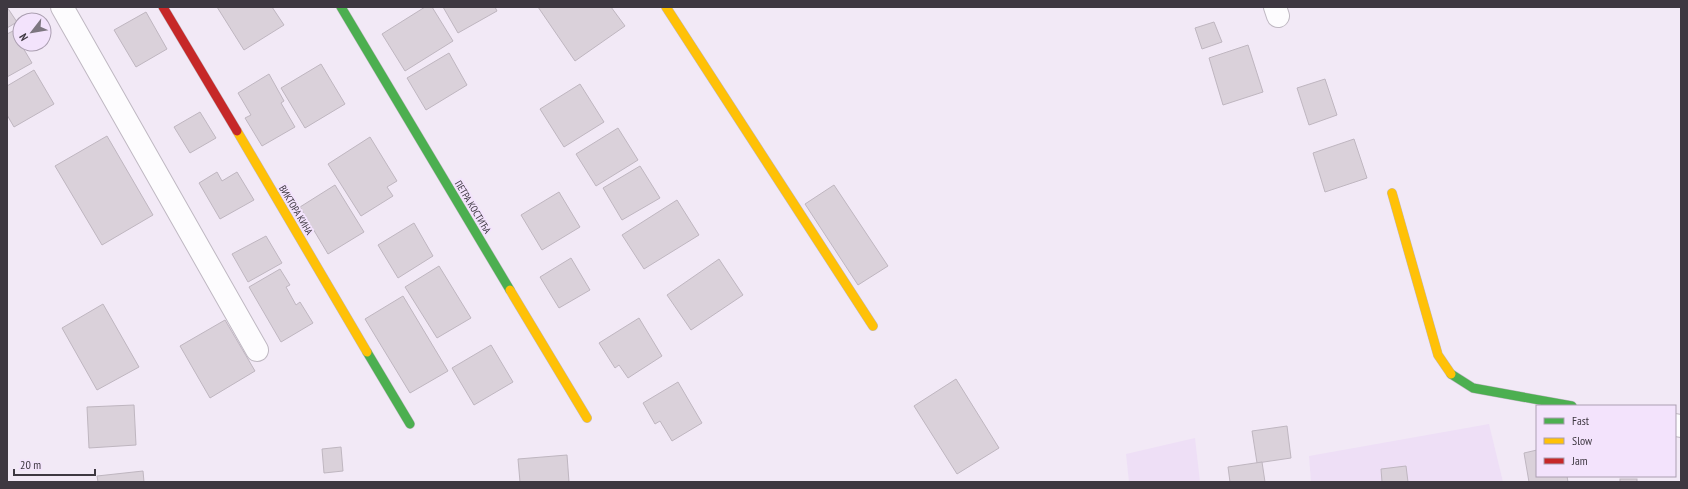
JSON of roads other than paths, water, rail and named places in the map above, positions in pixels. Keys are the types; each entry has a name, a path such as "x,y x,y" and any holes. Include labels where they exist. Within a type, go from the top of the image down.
{"street":[{"path":"62,7 257,350"},
{"name":"ВИКТОРА КИНА","path":"163,7 410,424"},
{"name":"ПЕТРА КОСТИЋА","path":"341,7 586,418"},
{"path":"666,7 873,326"},
{"path":"1392,193 1438,356 1452,376 1473,388 1566,405"}]}
